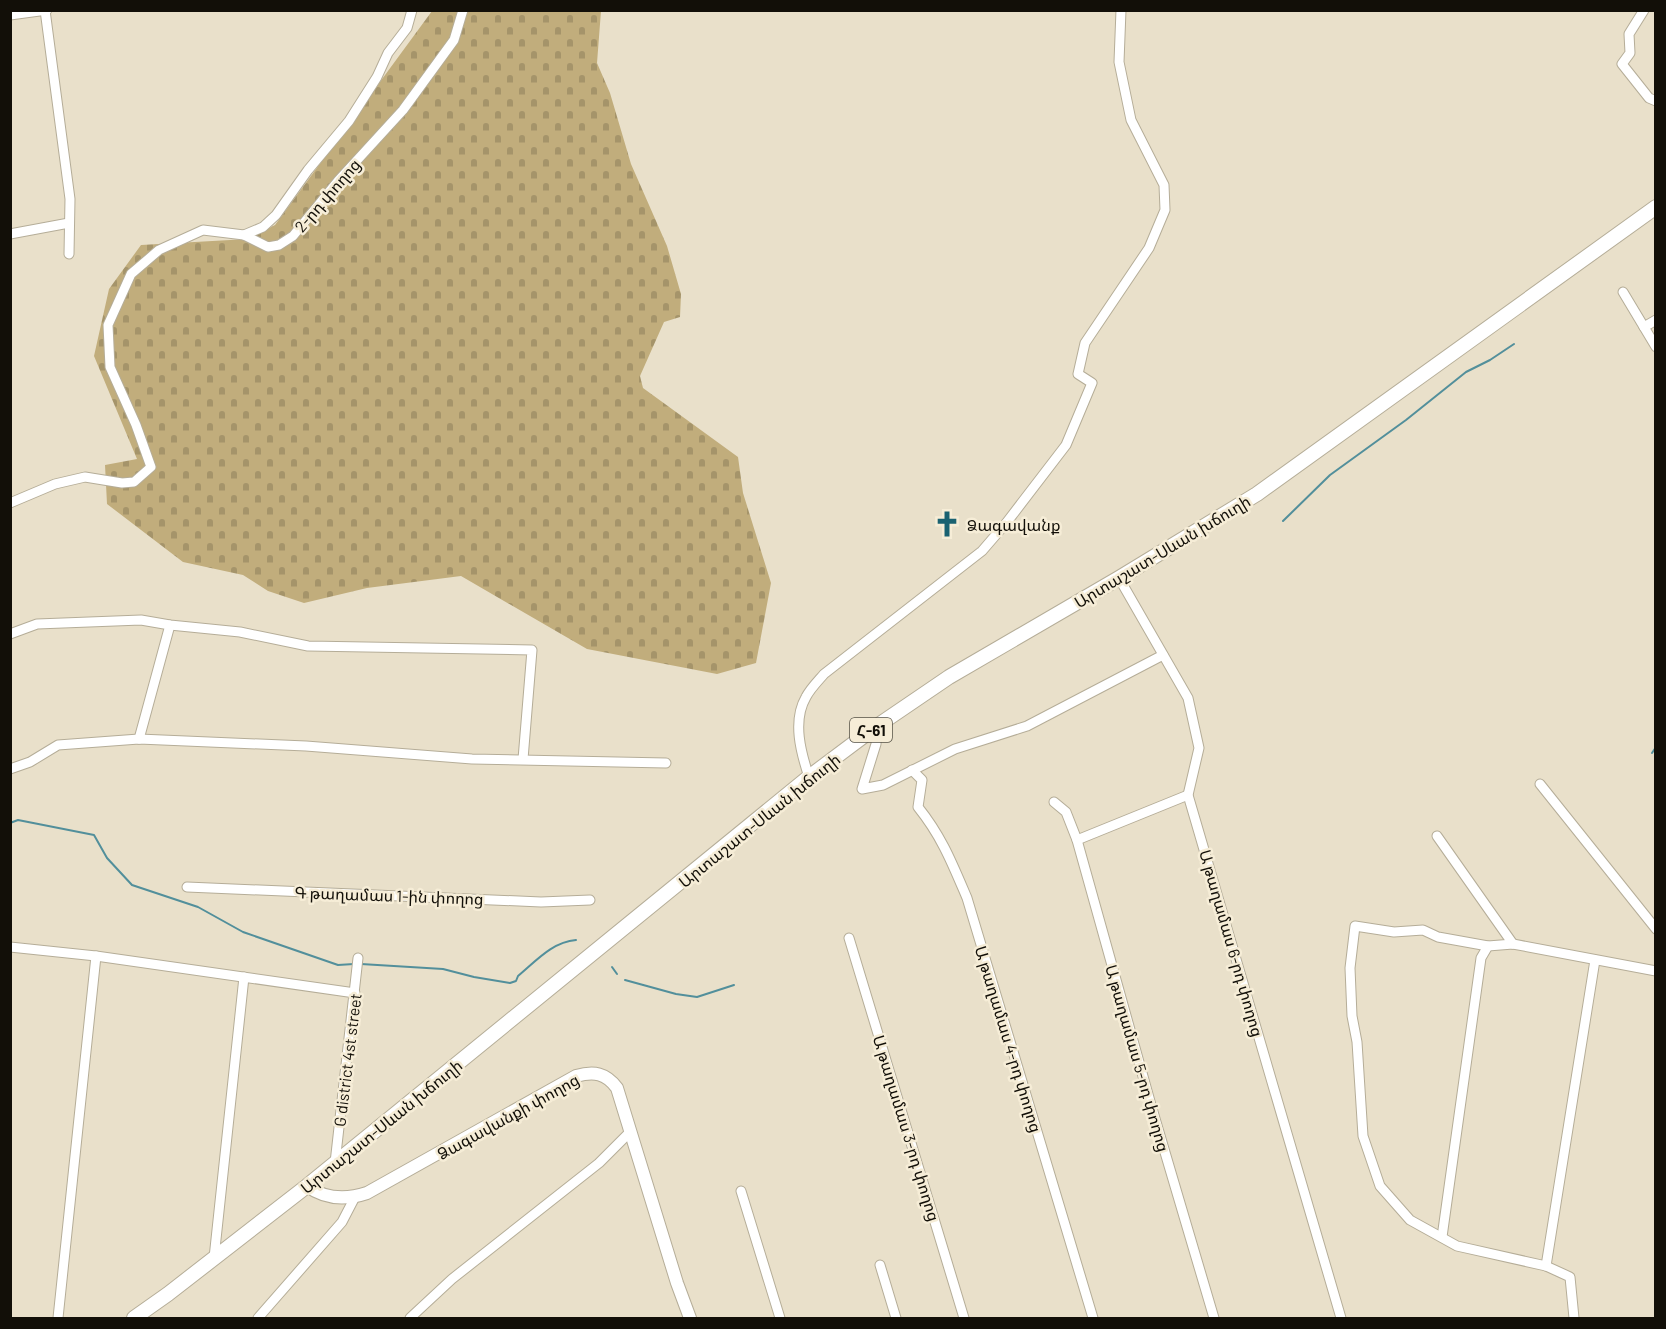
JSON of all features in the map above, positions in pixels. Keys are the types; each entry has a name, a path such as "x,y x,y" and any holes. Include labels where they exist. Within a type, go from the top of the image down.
{"main road":[{"name":"Արտաշատ-Սևան խճուղի","path":"134,1318 307,1186 809,777 877,726 949,677 1257,494 1656,207"}],"street":[{"path":"244,235 263,227 276,215 308,170 349,121 377,77 388,53 407,28 412,10"},
{"name":"2-րդ փողոց","path":"10,503 55,484 86,477 122,483 134,482 151,467 136,425 110,366 108,325 131,274 159,250 203,230 244,235 268,247 279,245 293,236 403,110 454,40 463,10"},
{"path":"809,777 801,754 798,719 806,695 824,674 982,551 1008,522 1066,445 1092,382 1078,374 1085,343 1149,248 1166,210 1164,185 1131,120 1119,62 1121,10"},
{"path":"1644,10 1629,34 1630,53 1622,64 1649,98 1656,102"},
{"path":"10,15 46,11 70,199 69,254"},
{"path":"10,234 69,223"},
{"path":"1623,292 1656,347"},
{"path":"1644,327 1656,320"},
{"name":"Ա թաղամաս 6-րդ փողոց","path":"1119,578 1188,698 1199,748 1188,795 1341,1318"},
{"path":"10,634 37,624 141,620 240,632 308,646 532,650 523,759"},
{"path":"139,739 170,625"},
{"path":"877,726 876,744 862,789 883,784 955,749 1027,726 1163,655"},
{"path":"10,768 30,762 58,745 139,739 306,746 471,759 666,763"},
{"name":"Ա թաղամաս 4-րդ փողոց","path":"912,770 922,780 918,807 936,829 967,898 1093,1318"},
{"path":"1540,784 1656,929"},
{"path":"1077,840 1188,795"},
{"name":"Ա թաղամաս 5-րդ փողոց","path":"1054,802 1066,812 1077,840 1150,1106 1214,1318"},
{"path":"1437,836 1513,944"},
{"name":"Գ թաղամաս 1-ին փողոց","path":"187,887 541,902 590,900"},
{"path":"1574,1318 1570,1277 1546,1266 1457,1246 1410,1220 1380,1186 1363,1136 1350,968 1355,926 1394,932 1423,930 1438,937 1488,946 1513,944 1656,971"},
{"name":"Ա թաղամաս 3-րդ փողոց","path":"849,938 964,1318"},
{"path":"10,946 355,993"},
{"path":"1442,1238 1481,958 1488,946"},
{"path":"58,1318 96,956"},
{"name":"G district 4st street","path":"335,1163 358,958"},
{"path":"1546,1266 1595,960"},
{"path":"214,1258 244,977"},
{"name":"Ձագավանքի փողոց","path":"307,1186 327,1196 356,1197 367,1193 576,1076 590,1072 603,1075 617,1088 677,1283 690,1318"},
{"path":"410,1318 452,1279 599,1163 631,1131"},
{"path":"741,1191 780,1318"},
{"path":"258,1318 342,1222 356,1197"},
{"path":"880,1265 896,1318"}],"green space":[{"path":"432,11 601,11 597,63 610,93 631,164 667,246 681,294 680,317 664,322 640,376 643,388 738,457 743,493 771,583 756,663 717,674 587,649 461,576 367,588 304,603 268,591 243,575 183,562 107,504 105,465 137,459 94,356 109,289 141,245 248,239 275,225"}],"waterway":[{"path":"1283,521 1330,475 1406,420 1466,372 1514,344"},
{"path":"1652,753 1656,747"},
{"path":"10,823 18,820 94,835 107,858 132,885 198,907 243,932 338,965 354,964"},
{"path":"361,964 443,969 510,983 516,981 518,976 552,948 576,940"},
{"path":"612,967 617,974"},
{"path":"625,980 676,994 697,997 734,985"}],"place":[{"name":"Ձագավանք","path":"947,524"}]}
